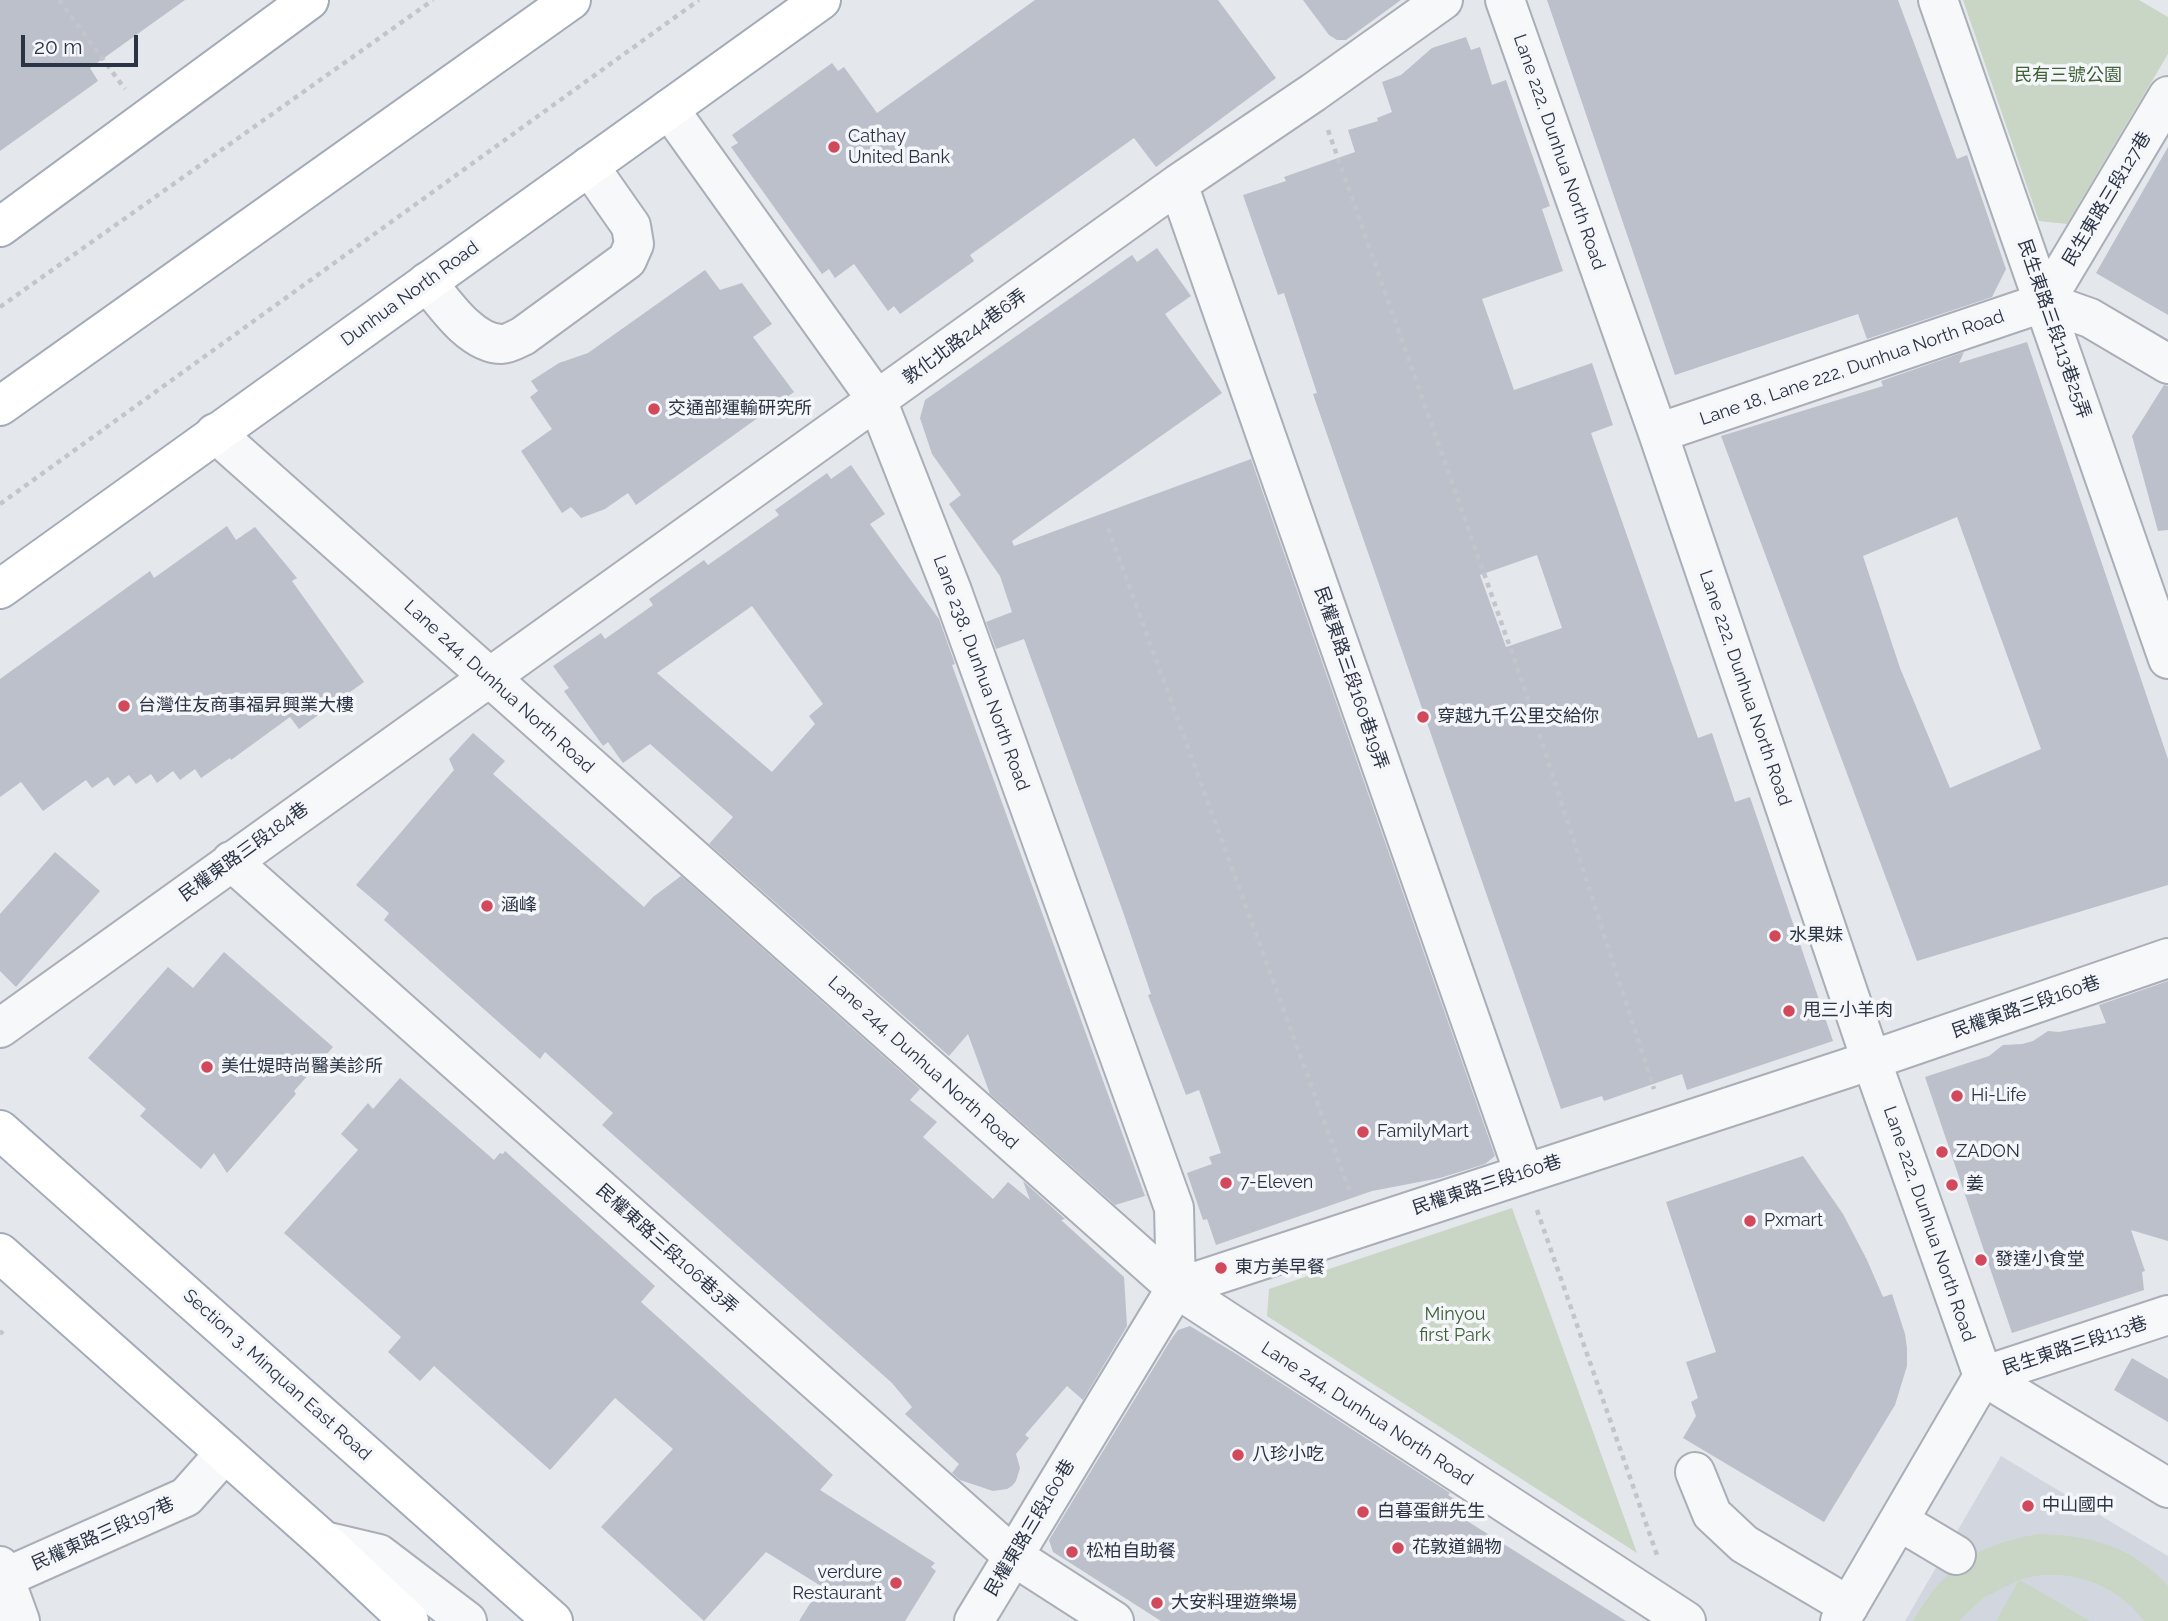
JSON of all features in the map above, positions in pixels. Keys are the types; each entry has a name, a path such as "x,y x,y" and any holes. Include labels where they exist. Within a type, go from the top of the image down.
{"main road":[{"path":"0,227 309,0"},
{"path":"0,406 571,0"},
{"name":"Dunhua North Road","path":"0,589 821,0"},
{"name":"Section 3, Minquan East Road","path":"0,1130 553,1621"},
{"path":"0,1253 324,1541 409,1621"}],"street":[{"name":"敦化北路244巷6弄","path":"489,678 1178,184 1443,0"},
{"name":"Lane 222, Dunhua North Road","path":"1505,0 1658,433 1983,1376"},
{"name":"民生東路三段113巷25弄","path":"1938,0 2168,659"},
{"name":"民生東路三段127巷","path":"2045,302 2168,96"},
{"name":"Lane 238, Dunhua North Road","path":"669,109 877,400 952,591 1174,1208 1176,1288"},
{"path":"427,282 453,315 480,338 503,344 523,336 627,260 634,244 631,226 589,166"},
{"name":"民權東路三段160巷19弄","path":"1178,184 1524,1172"},
{"name":"Lane 18, Lane 222, Dunhua North Road","path":"1658,433 2045,302"},
{"path":"2045,302 2090,318 2168,364"},
{"name":"Lane 244, Dunhua North Road","path":"215,433 1176,1288 1686,1621"},
{"name":"民權東路三段184巷","path":"0,1028 489,678"},
{"name":"民權東路三段106巷3弄","path":"232,861 1013,1556 1114,1621"},
{"name":"民權東路三段160巷","path":"974,1621 1176,1288 1872,1060 2168,958"},
{"name":"民生東路三段113巷","path":"1983,1376 2168,1315"},
{"path":"1695,1472 1712,1514 1744,1544 1844,1613 1983,1376 2168,1488"},
{"name":"民權東路三段197巷","path":"2,1572 75,1538 136,1527 186,1497 225,1453"},
{"path":"1899,1521 1956,1555"},
{"path":"324,1541 379,1554 467,1621"},
{"path":"2,1572 20,1621"}],"path":[{"path":"59,0 130,96"},
{"path":"0,307 433,0"},
{"path":"0,504 699,0"},
{"path":"1314,92 1524,687 1666,1127"},
{"path":"1108,528 1363,1226"},
{"path":"1524,1172 1660,1562"}],"shaded area":[{"name":"中山國中","path":"2001,1456 2168,1556 2168,1621 1905,1621"}],"green space":[{"name":"民有三號公園","path":"1963,0 2139,0 2168,17 2168,54 2067,224 2039,221"},
{"name":"Minyou first Park","path":"1512,1208 1637,1553 1267,1316 1269,1289"},
{"path":"2038,1534 2092,1540 2125,1552 2140,1561 2168,1586 2168,1621 2144,1621 2133,1608 2105,1588 2088,1581 2054,1575 2020,1580 2090,1621 1996,1621 2019,1580 1983,1598 1959,1621 1913,1621 1937,1586 1964,1561 1997,1544"}],"building":[{"path":"0,0 185,0 90,68 98,81 0,151"},
{"path":"1035,0 1218,0 1276,78 1156,167 1134,138 970,255 974,261 900,314 894,306 888,311 854,264 835,278 829,269 822,274 731,147 738,143 732,135 832,63 838,71 844,67 877,113"},
{"path":"1303,0 1401,0 1346,40 1337,40 1329,35"},
{"path":"1547,0 1898,0 1957,159 1967,155 2006,269 1992,297 1867,339 1858,314 1675,375"},
{"path":"1466,37 1471,50 1480,47 1492,85 1506,80 1550,206 1542,209 1563,271 1482,299 1514,390 1592,363 1613,425 1591,433 1698,738 1712,733 1735,802 1750,797 1833,1041 1687,1090 1682,1074 1604,1101 1602,1096 1561,1109 1313,394 1317,393 1284,293 1278,295 1243,195 1286,181 1284,177 1355,152 1348,130 1378,121 1377,118 1392,112 1382,82 1401,75 1432,48","holes":["1537,555 1562,628 1506,647 1480,575"]},
{"path":"2168,147 2168,315 2096,273"},
{"path":"1157,248 1191,296 1165,314 1222,393 1012,541 1014,546 1251,459 1495,1156 1485,1164 1440,1178 1372,1191 1216,1245 1207,1219 1203,1220 1187,1173 1212,1164 1209,1157 1221,1153 1199,1090 1186,1095 1148,995 1151,994 1122,909 1024,639 996,649 986,622 1012,612 1000,576 949,504 961,495 932,454 920,418 925,400 1132,255 1137,262"},
{"path":"705,270 720,290 742,283 772,324 753,337 794,392 636,505 628,493 605,509 581,518 571,507 562,513 521,451 552,429 530,397 538,391 531,381 559,363 588,353"},
{"path":"2027,342 2168,759 2168,885 1917,961 1721,436 1883,386 1881,381 1964,352 1959,363","holes":["1957,517 2041,749 1950,788 1900,668 1863,556"]},
{"path":"2164,385 2168,386 2168,530 2158,531 2132,436"},
{"path":"851,465 885,514 870,524 939,619 955,664 952,665 1145,1196 1115,1205 990,1094 968,1034 949,1056 709,844 733,817 650,744 623,763 608,742 603,746 564,691 569,688 553,666 601,633 605,639 653,605 649,599 704,560 708,565 779,515 775,510 827,473 831,479","holes":["752,606 823,704 809,716 815,724 772,772 657,673"]},
{"name":"台灣住友商事福昇興業大樓","path":"227,526 236,540 255,527 297,578 292,581 364,682 299,729 290,717 231,760 230,758 201,778 195,769 180,780 173,771 157,783 151,774 136,784 129,775 114,786 108,777 92,788 86,780 43,811 21,782 0,797 0,679 150,571 154,578"},
{"path":"473,733 505,761 493,774 644,907 681,876 920,1089 910,1100 937,1122 923,1137 993,1199 1008,1182 1030,1200 1023,1181 1124,1277 1127,1326 1083,1400 1067,1386 1025,1435 1029,1438 1016,1454 1020,1468 1012,1486 993,1491 960,1480 952,1473 959,1464 905,1414 912,1407 892,1383 602,1125 613,1113 545,1052 540,1059 384,920 389,913 356,885 454,770 449,759"},
{"path":"55,852 100,891 16,987 0,971 0,914"},
{"name":"美仕媞時尚醫美診所","path":"224,952 333,1047 227,1173 214,1153 201,1169 140,1116 146,1109 88,1058 168,967 193,988"},
{"path":"2168,981 2168,1241 2131,1230 2145,1271 2142,1272 2144,1290 2012,1333 1925,1077 1989,1056 2003,1045 2033,1041 2048,1031 2059,1032 2106,1023 2099,1005"},
{"path":"400,1078 494,1160 505,1151 655,1286 641,1302 833,1475 820,1490 935,1563 931,1567 936,1571 905,1621 799,1621 821,1586 766,1552 704,1621 601,1527 673,1449 615,1398 550,1470 434,1366 420,1381 388,1352 401,1337 284,1233 358,1150 341,1134 368,1103 373,1109"},
{"path":"1803,1156 1843,1214 1883,1297 1892,1294 1907,1348 1907,1366 1895,1405 1824,1522 1683,1438 1696,1416 1691,1402 1698,1398 1686,1362 1716,1352 1666,1202"},
{"path":"1190,1326 1450,1493 1448,1495 1471,1510 1464,1519 1626,1621 1161,1621 1053,1552 1049,1540 1170,1341 1178,1330"},
{"path":"2132,1358 2168,1379 2168,1422 2114,1390"}],"place":[{"name":"Cathay United Bank","path":"834,147"},
{"name":"交通部運輸研究所","path":"654,409"},
{"name":"台灣住友商事福昇興業大樓","path":"124,706"},
{"name":"穿越九千公里交給你","path":"1423,717"},
{"name":"涵峰","path":"487,906"},
{"name":"水果妹","path":"1775,936"},
{"name":"甩三小羊肉","path":"1789,1011"},
{"name":"美仕媞時尚醫美診所","path":"207,1067"},
{"name":"Hi-Life","path":"1957,1096"},
{"name":"FamilyMart","path":"1363,1132"},
{"name":"ZADON","path":"1942,1152"},
{"name":"7-Eleven","path":"1226,1183"},
{"name":"姜","path":"1952,1185"},
{"name":"Pxmart","path":"1750,1221"},
{"name":"發達小食堂","path":"1981,1260"},
{"name":"東方美早餐","path":"1221,1268"},
{"name":"八珍小吃","path":"1238,1455"},
{"name":"中山國中","path":"2028,1506"},
{"name":"白暮蛋餅先生","path":"1363,1512"},
{"name":"花敦道鍋物","path":"1398,1548"},
{"name":"松柏自助餐","path":"1072,1552"},
{"name":"verdure Restaurant","path":"896,1583"},
{"name":"大安料理遊樂場","path":"1157,1603"}]}
